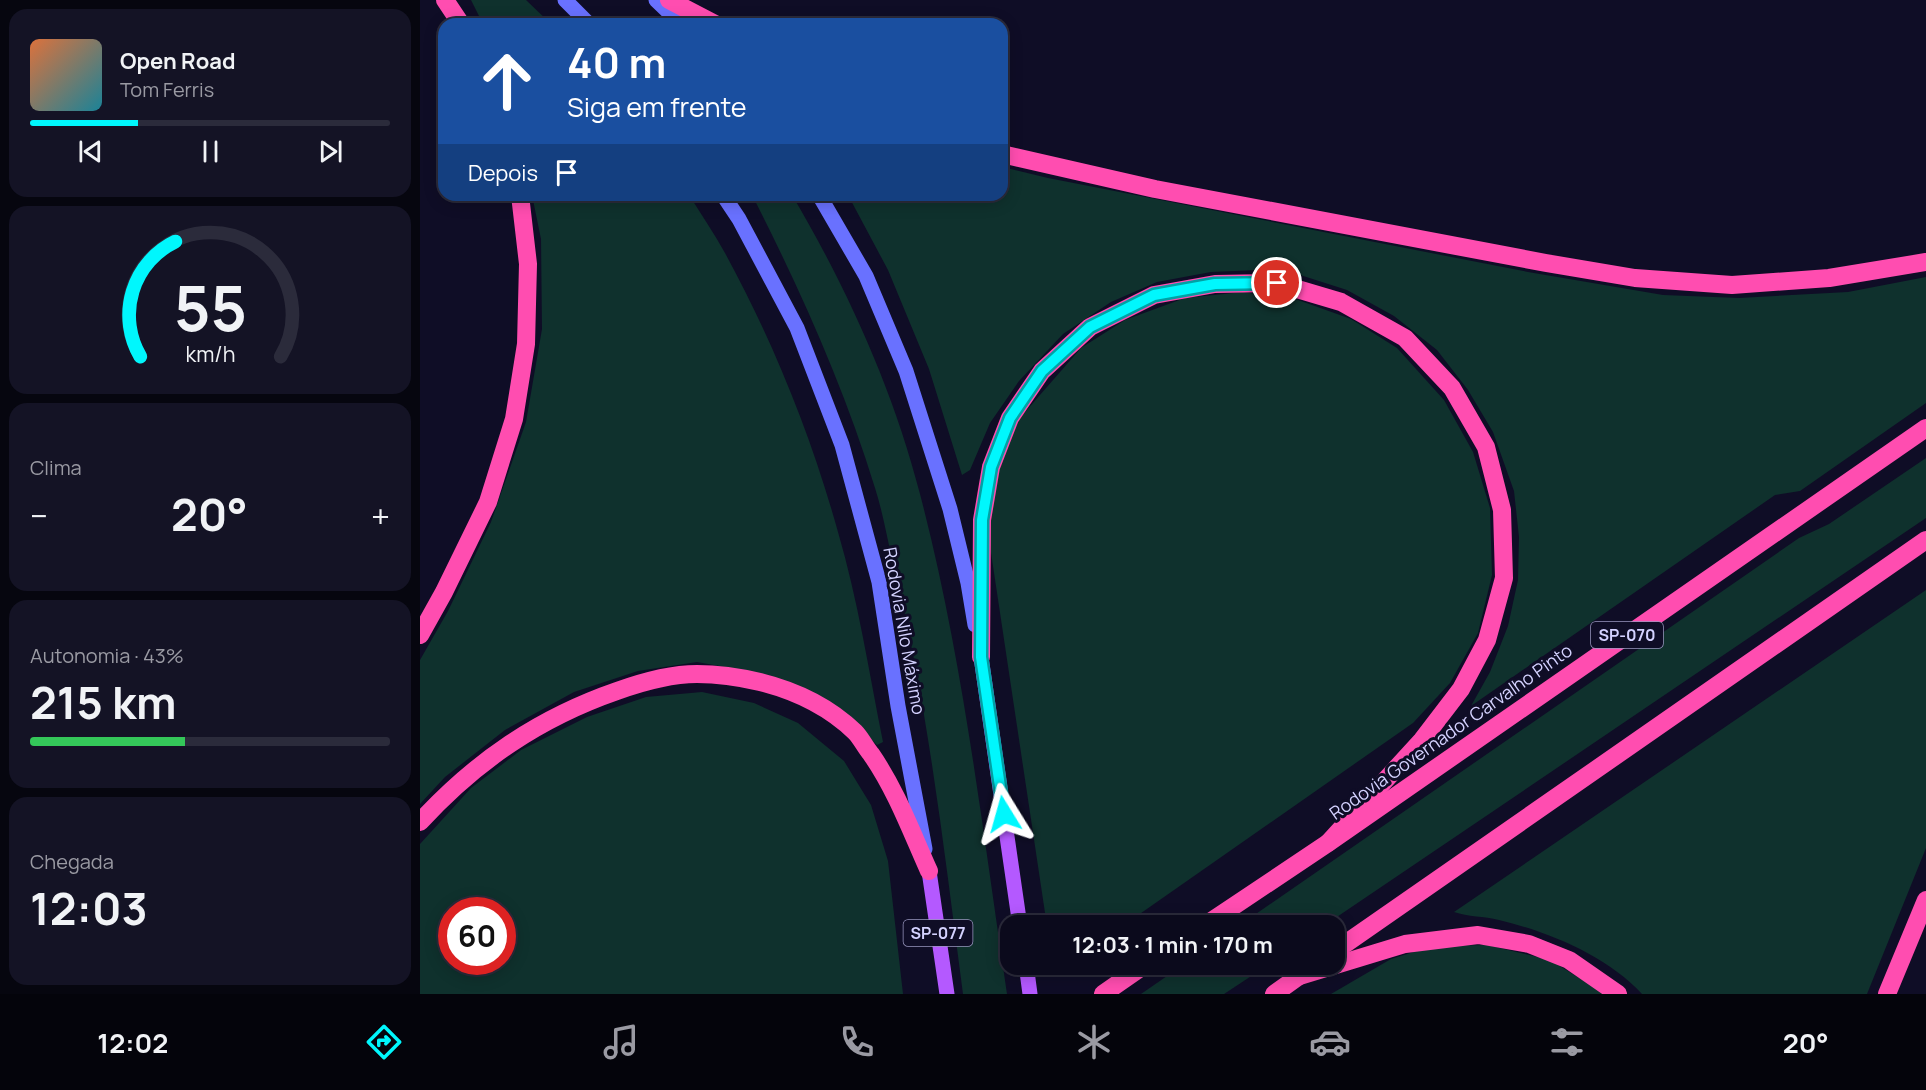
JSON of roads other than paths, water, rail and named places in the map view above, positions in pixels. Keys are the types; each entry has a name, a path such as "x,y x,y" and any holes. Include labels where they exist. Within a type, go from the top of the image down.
{"highway":[{"path":"445,0 457,18"},
{"path":"669,0 704,18"},
{"path":"1008,155 1155,189 1635,278 1732,285 1829,278 1926,262"},
{"path":"420,634 444,592 488,502 514,419 526,344 528,264 521,201"},
{"path":"981,657 982,520 991,467 1010,418 1042,371 1090,327 1154,295 1215,284 1277,283 1341,302 1405,338 1452,388 1458,398 1486,447 1502,510 1504,578 1487,640 1461,689 1422,740 1328,843"},
{"name":"Rodovia Governador Carvalho Pinto","path":"1220,915 1328,843 1926,428"},
{"path":"1345,944 1926,540"},
{"path":"420,822 447,793 492,756 539,725 586,702 642,682 695,674 738,677 785,688 825,707 856,733 884,773 929,871"},
{"path":"1887,994 1926,900"},
{"path":"1274,994 1300,976 1405,944 1478,935 1529,944 1569,960 1618,994"},
{"path":"1103,994 1130,975"}],"main road":[{"path":"565,0 583,18"},
{"path":"657,0 675,18"},
{"name":"Rodovia Nilo Máximo","path":"727,201 739,219 797,328 842,445 879,582 898,706 929,871 947,994"},
{"path":"822,201 866,276 906,371 950,509 968,584 981,657 1018,915"},
{"path":"1027,975 1030,994"}]}
